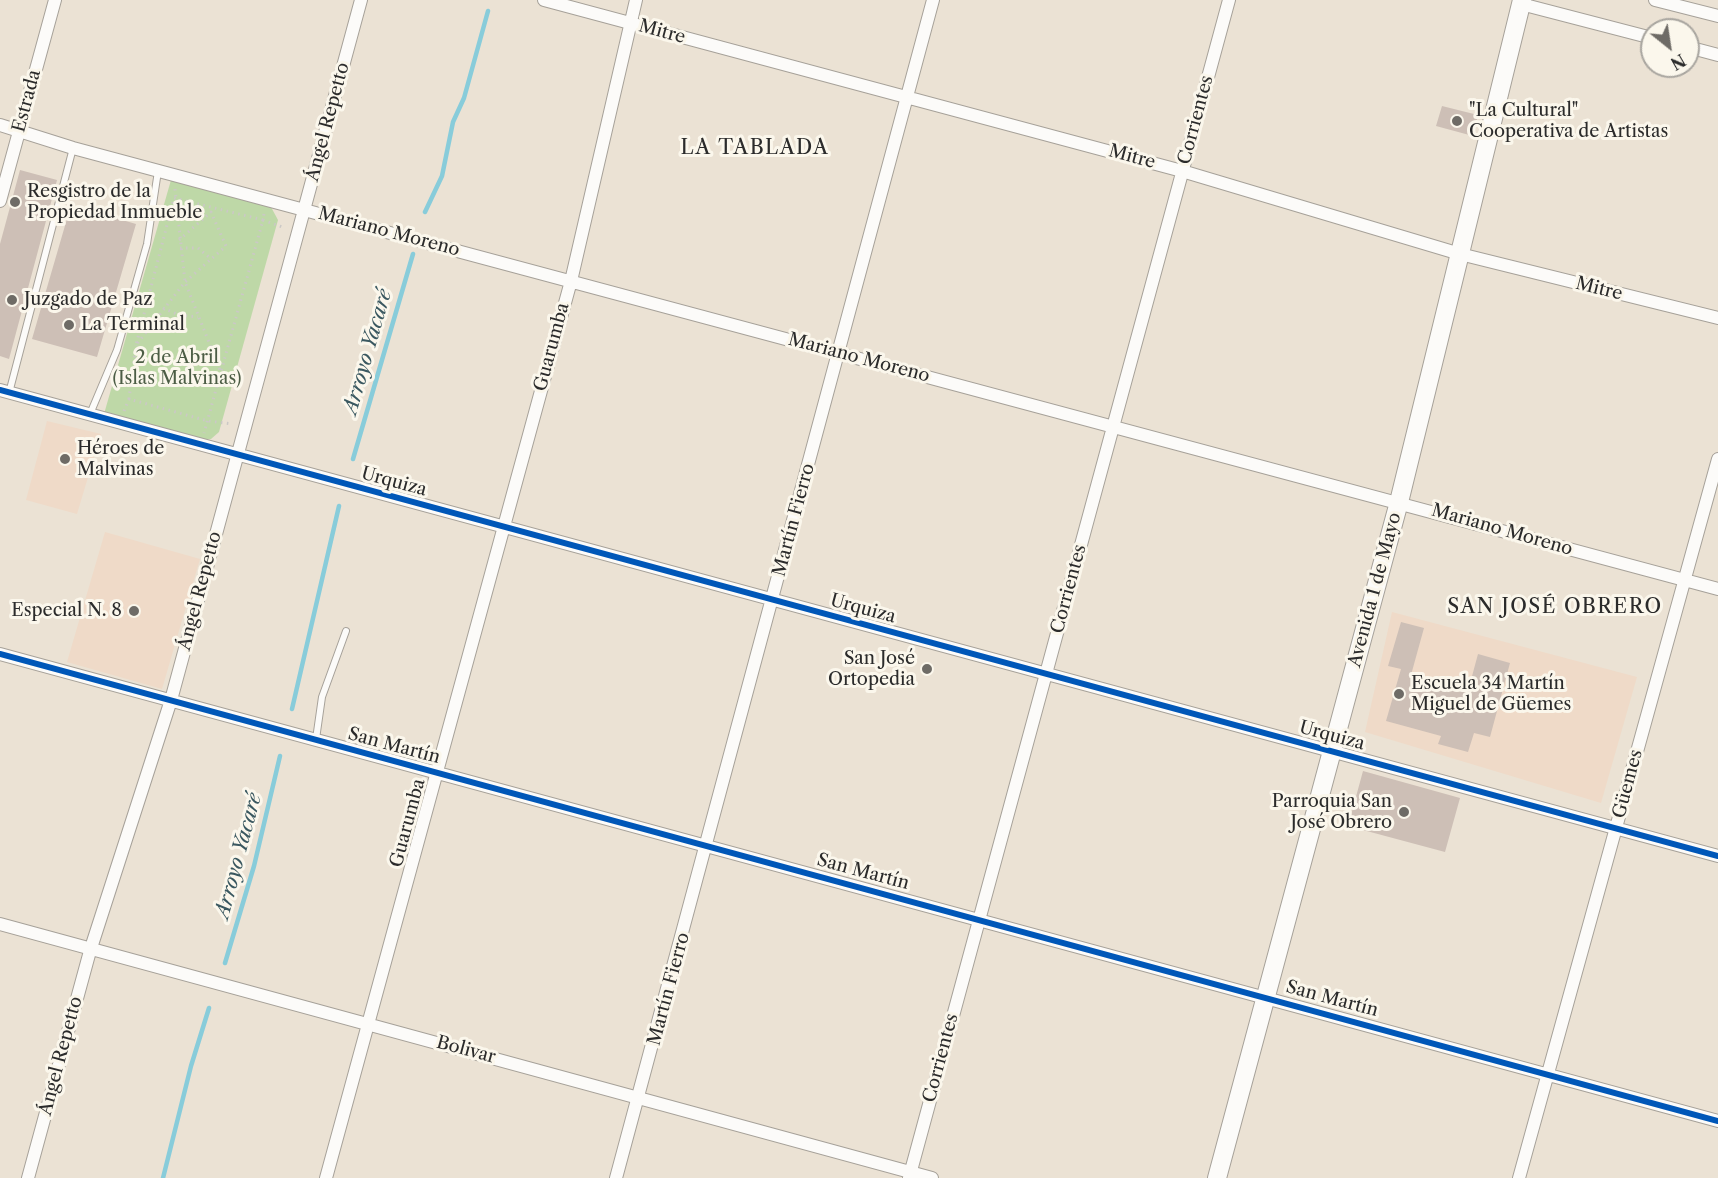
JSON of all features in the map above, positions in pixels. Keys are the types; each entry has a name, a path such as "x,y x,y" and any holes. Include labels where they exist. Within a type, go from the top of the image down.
{"main road":[{"name":"Avenida 1 de Mayo","path":"1217,1178 1399,502 1460,254 1517,1"}],"street":[{"name":"Estrada","path":"0,201 55,0"},
{"name":"Ángel Repetto","path":"28,1178 90,951 171,700 361,0"},
{"name":"Mitre","path":"544,0 1182,171 1460,254 1718,318"},
{"name":"Guarumba","path":"326,1178 570,281 636,0"},
{"name":"Martín Fierro","path":"616,1178 640,1097 933,0"},
{"name":"Corrientes","path":"909,1175 1228,0"},
{"path":"1655,0 1718,16"},
{"path":"1517,1 1640,35"},
{"path":"1700,50 1718,55"},
{"name":"Mariano Moreno","path":"0,125 158,171 1113,425 1718,589"},
{"name":"Urquiza","path":"5,392 1718,856"},
{"name":"Güemes","path":"1519,1178 1718,459"},
{"name":"San Martín","path":"0,654 1718,1121"},
{"name":"Bolivar","path":"0,924 90,951 369,1023 640,1097 909,1175 932,1178"}],"lane":[{"path":"5,392 73,148"},
{"path":"90,415 117,350 134,290 149,236 158,171"},
{"path":"316,740 322,697 346,631"}],"path":[{"path":"174,198 212,210 263,220 297,233"},
{"path":"174,198 185,282 220,372"},
{"path":"120,423 129,399 136,345 174,198"},
{"path":"179,240 212,210"},
{"path":"136,345 185,282 226,246 212,210"},
{"path":"201,445 263,220"},
{"path":"180,248 198,248 210,258"},
{"path":"163,308 179,315 198,317"},
{"path":"129,399 208,422 245,425"}],"shaded area":[{"name":"Héroes de Malvinas","path":"47,421 101,434 77,514 26,500"},
{"name":"Especial N. 8","path":"105,532 200,559 162,689 67,662"},
{"path":"1392,612 1637,677 1601,803 1365,732"}],"green space":[{"name":"2 de Abril (Islas Malvinas)","path":"171,180 271,207 278,220 219,432 211,439 200,439 104,414"}],"building":[{"name":"\"La Cultural\" Cooperativa de Artistas","path":"1442,106 1478,115 1473,136 1436,126"},
{"name":"Juzgado de Paz","path":"20,170 57,180 9,359 0,356 0,244"},
{"path":"71,205 136,224 97,357 32,339"},
{"path":"1401,622 1424,628 1411,675 1468,691 1478,654 1510,663 1490,737 1474,733 1468,752 1438,744 1441,736 1386,721 1401,669 1388,666"},
{"name":"Parroquia San José Obrero","path":"1363,771 1460,798 1445,852 1348,826"}],"waterway":[{"name":"Arroyo Yacaré","path":"425,212 442,176 453,122 464,98 488,11"},
{"name":"Arroyo Yacaré","path":"353,459 413,254"},
{"name":"Arroyo Yacaré","path":"292,709 339,506"},
{"name":"Arroyo Yacaré","path":"225,963 254,866 280,756"},
{"name":"Arroyo Yacaré","path":"163,1178 191,1066 209,1008"}],"cycle path":[{"path":"0,390 1718,856"},
{"path":"0,654 1718,1121"}],"place":[{"name":"\"La Cultural\" Cooperativa de Artistas","path":"1457,121"},
{"name":"Resgistro de la Propiedad Inmueble","path":"15,202"},
{"name":"Juzgado de Paz","path":"12,300"},
{"name":"La Terminal","path":"69,325"},
{"name":"Héroes de Malvinas","path":"65,459"},
{"name":"Especial N. 8","path":"134,611"},
{"name":"San José Ortopedia","path":"927,669"},
{"name":"Escuela 34 Martín Miguel de Güemes","path":"1399,694"},
{"name":"Parroquia San José Obrero","path":"1404,812"}],"district":[{"name":"LA TABLADA","path":"755,148"},
{"name":"SAN JOSÉ OBRERO","path":"1555,607"}]}
